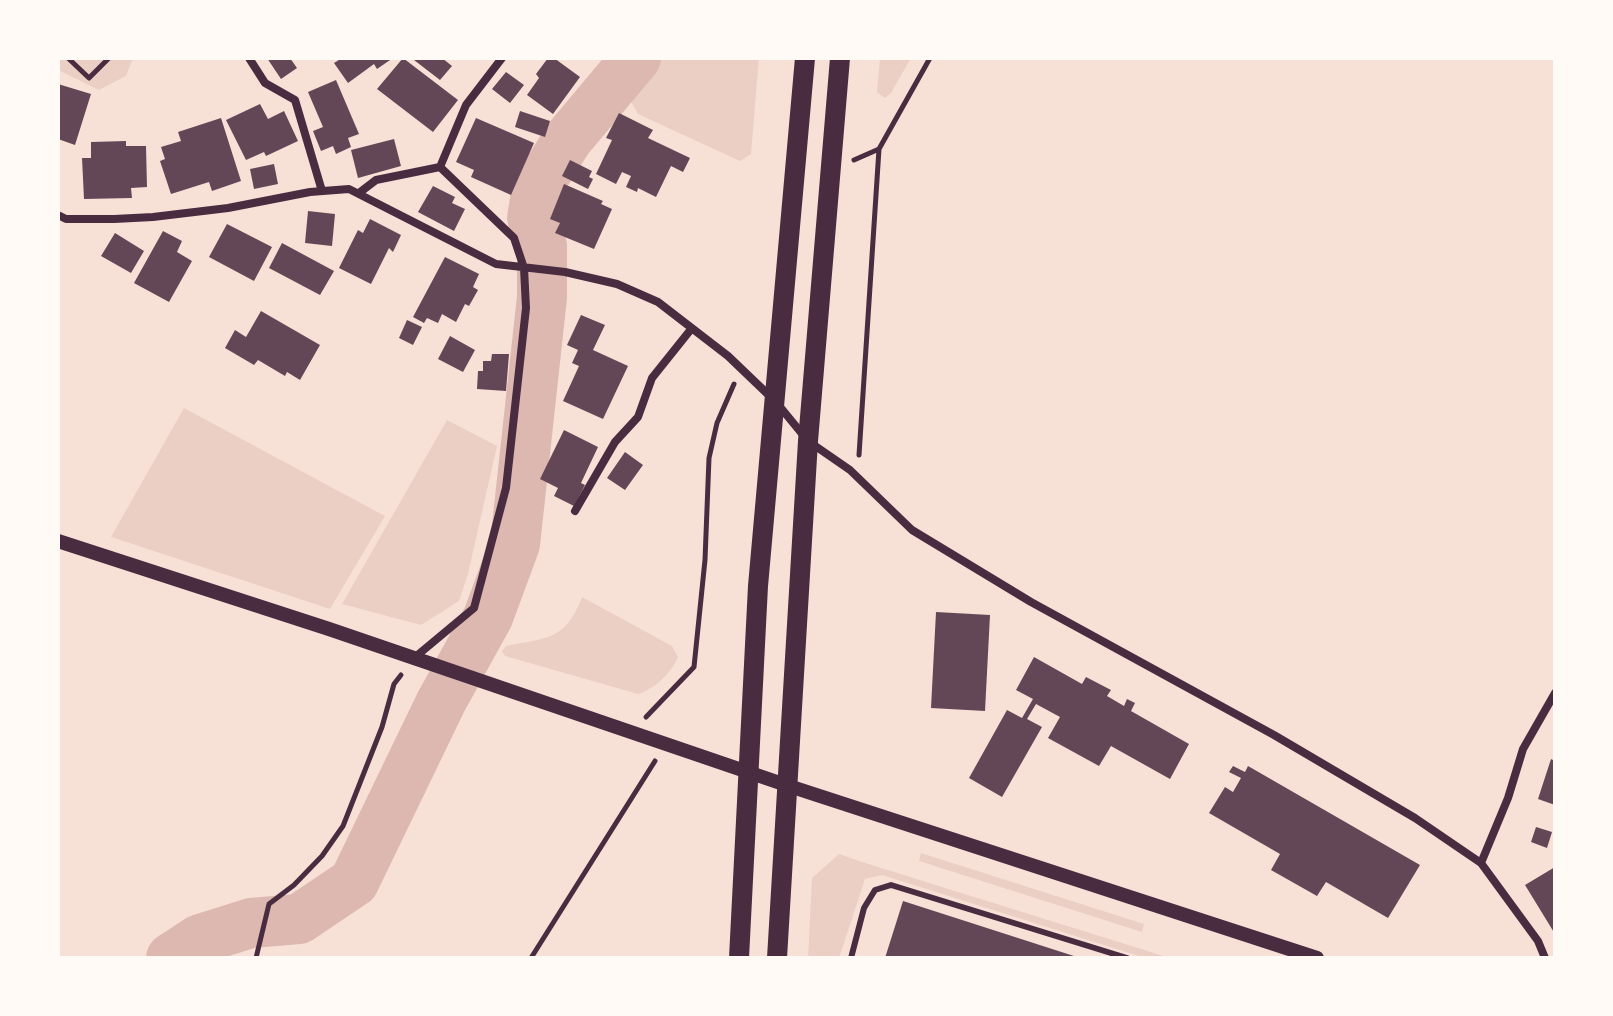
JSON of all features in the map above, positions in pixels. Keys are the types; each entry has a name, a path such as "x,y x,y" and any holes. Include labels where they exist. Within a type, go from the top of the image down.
{"main road":[{"path":"739,958 758,586 805,58"},
{"path":"777,958 808,441 840,58"}],"street":[{"path":"249,58 265,83 295,100 322,191"},
{"path":"440,167 466,105 502,58"},
{"path":"359,193 376,180 440,167"},
{"path":"414,658 474,608 506,488 526,308 525,268 514,238 440,167"},
{"path":"58,215 66,219 153,217 349,189 496,264 565,272 617,284 658,302 741,368 776,402 808,441 858,478 912,530 1031,602 1274,735 1415,818 1481,863 1538,941 1545,958"},
{"path":"575,511 615,442 638,417 652,378 692,328"},
{"path":"58,541 786,785 1317,958"},
{"path":"1481,863 1508,798 1523,749 1555,693"}],"lane":[{"path":"851,958 864,908 875,890 891,885 1127,958"}],"path":[{"path":"68,58 89,78 109,58"},
{"path":"858,478 879,149 930,58"},
{"path":"830,171 879,149"},
{"path":"631,731 694,667 705,560 709,458 717,423 741,368"},
{"path":"256,958 269,904 294,885 322,856 343,826 382,727 394,684 414,658"},
{"path":"531,958 667,744"}],"shaded area":[{"path":"58,58 133,58 126,76 99,90 58,70"},
{"path":"654,58 759,58 751,154 740,161 638,114 630,100"},
{"path":"880,58 911,58 885,98 877,92"},
{"path":"184,408 385,516 330,609 111,537"},
{"path":"447,420 497,446 459,601 421,625 342,604"},
{"path":"582,597 672,646 678,657 662,680 638,694 505,656 502,651 506,646 544,638 562,629"},
{"path":"921,853 1144,924 1142,932 919,861"},
{"path":"839,854 1170,958 1145,958 882,875 865,879 839,958 808,958 812,878"}],"building":[{"path":"267,58 290,58 297,68 281,79"},
{"path":"342,58 393,58 377,69 374,64 348,83 334,63"},
{"path":"403,58 458,100 433,132 377,89"},
{"path":"442,58 452,66 440,80 414,60"},
{"path":"548,58 554,58 580,77 553,114 527,95 539,78 536,74"},
{"path":"506,72 524,85 510,103 492,89"},
{"path":"336,80 359,134 348,138 351,147 336,154 333,146 321,151 313,131 323,127 308,92"},
{"path":"58,84 91,94 75,145 58,139"},
{"path":"260,104 268,119 284,111 298,141 266,156 264,152 246,160 226,120"},
{"path":"520,111 550,121 545,137 515,127"},
{"path":"619,113 653,130 648,138 690,158 683,172 671,166 656,197 638,188 637,192 626,187 631,176 622,172 616,184 596,174 612,140 606,138"},
{"path":"221,118 241,181 212,191 209,182 171,194 160,161 165,159 161,147 181,141 178,132"},
{"path":"476,118 534,143 511,195 471,177 474,170 456,162"},
{"path":"394,139 401,166 358,178 351,150"},
{"path":"126,141 126,146 146,146 147,187 131,188 132,198 84,199 82,158 91,158 91,142"},
{"path":"570,160 592,171 589,177 593,179 588,189 562,176"},
{"path":"274,164 278,184 254,189 250,169"},
{"path":"564,184 603,201 601,204 612,209 594,249 555,233 560,223 550,219"},
{"path":"433,186 455,197 452,203 465,209 454,231 418,212"},
{"path":"308,211 335,214 332,246 305,243"},
{"path":"370,219 401,235 393,252 389,248 371,284 339,268 358,230 363,233"},
{"path":"227,224 272,247 254,281 209,257"},
{"path":"163,231 182,241 177,252 192,261 169,302 134,283"},
{"path":"115,233 144,251 131,273 101,256"},
{"path":"282,243 334,271 320,295 269,268"},
{"path":"445,257 479,274 473,287 478,290 469,306 465,304 456,322 442,314 438,323 427,318 424,323 413,317"},
{"path":"261,311 320,345 300,380 287,372 285,376 258,360 254,365 225,348 235,330 246,337"},
{"path":"581,315 605,325 593,350 628,366 603,419 563,401 579,366 572,363 578,350 567,345"},
{"path":"407,320 422,327 413,345 399,338"},
{"path":"450,336 475,350 463,372 438,359"},
{"path":"492,354 509,354 506,391 477,389 478,371 483,371 483,361 491,361"},
{"path":"564,430 598,447 574,506 554,496 558,488 540,479"},
{"path":"625,452 643,465 625,490 607,478"},
{"path":"936,612 990,615 985,711 931,708"},
{"path":"1034,657 1082,684 1086,677 1111,690 1107,696 1124,706 1127,699 1135,703 1131,711 1189,744 1170,779 1111,746 1099,766 1048,738 1060,717 1036,704 1027,719 1042,727 1002,797 969,778 1007,710 1022,718 1033,699 1016,690"},
{"path":"1551,759 1555,761 1555,805 1538,799"},
{"path":"1233,766 1245,772 1248,766 1420,865 1388,918 1326,882 1317,896 1271,870 1280,854 1209,813 1225,787 1233,792 1241,778 1229,772"},
{"path":"1536,827 1552,832 1547,848 1531,842"},
{"path":"1555,867 1555,934 1525,885"},
{"path":"903,901 1077,957 1077,958 885,958"}],"waterway":[{"path":"171,958 200,939 251,923 299,919 354,882 441,702 488,617 515,544 542,297 542,246 532,218 537,188 568,139 636,58"}]}
